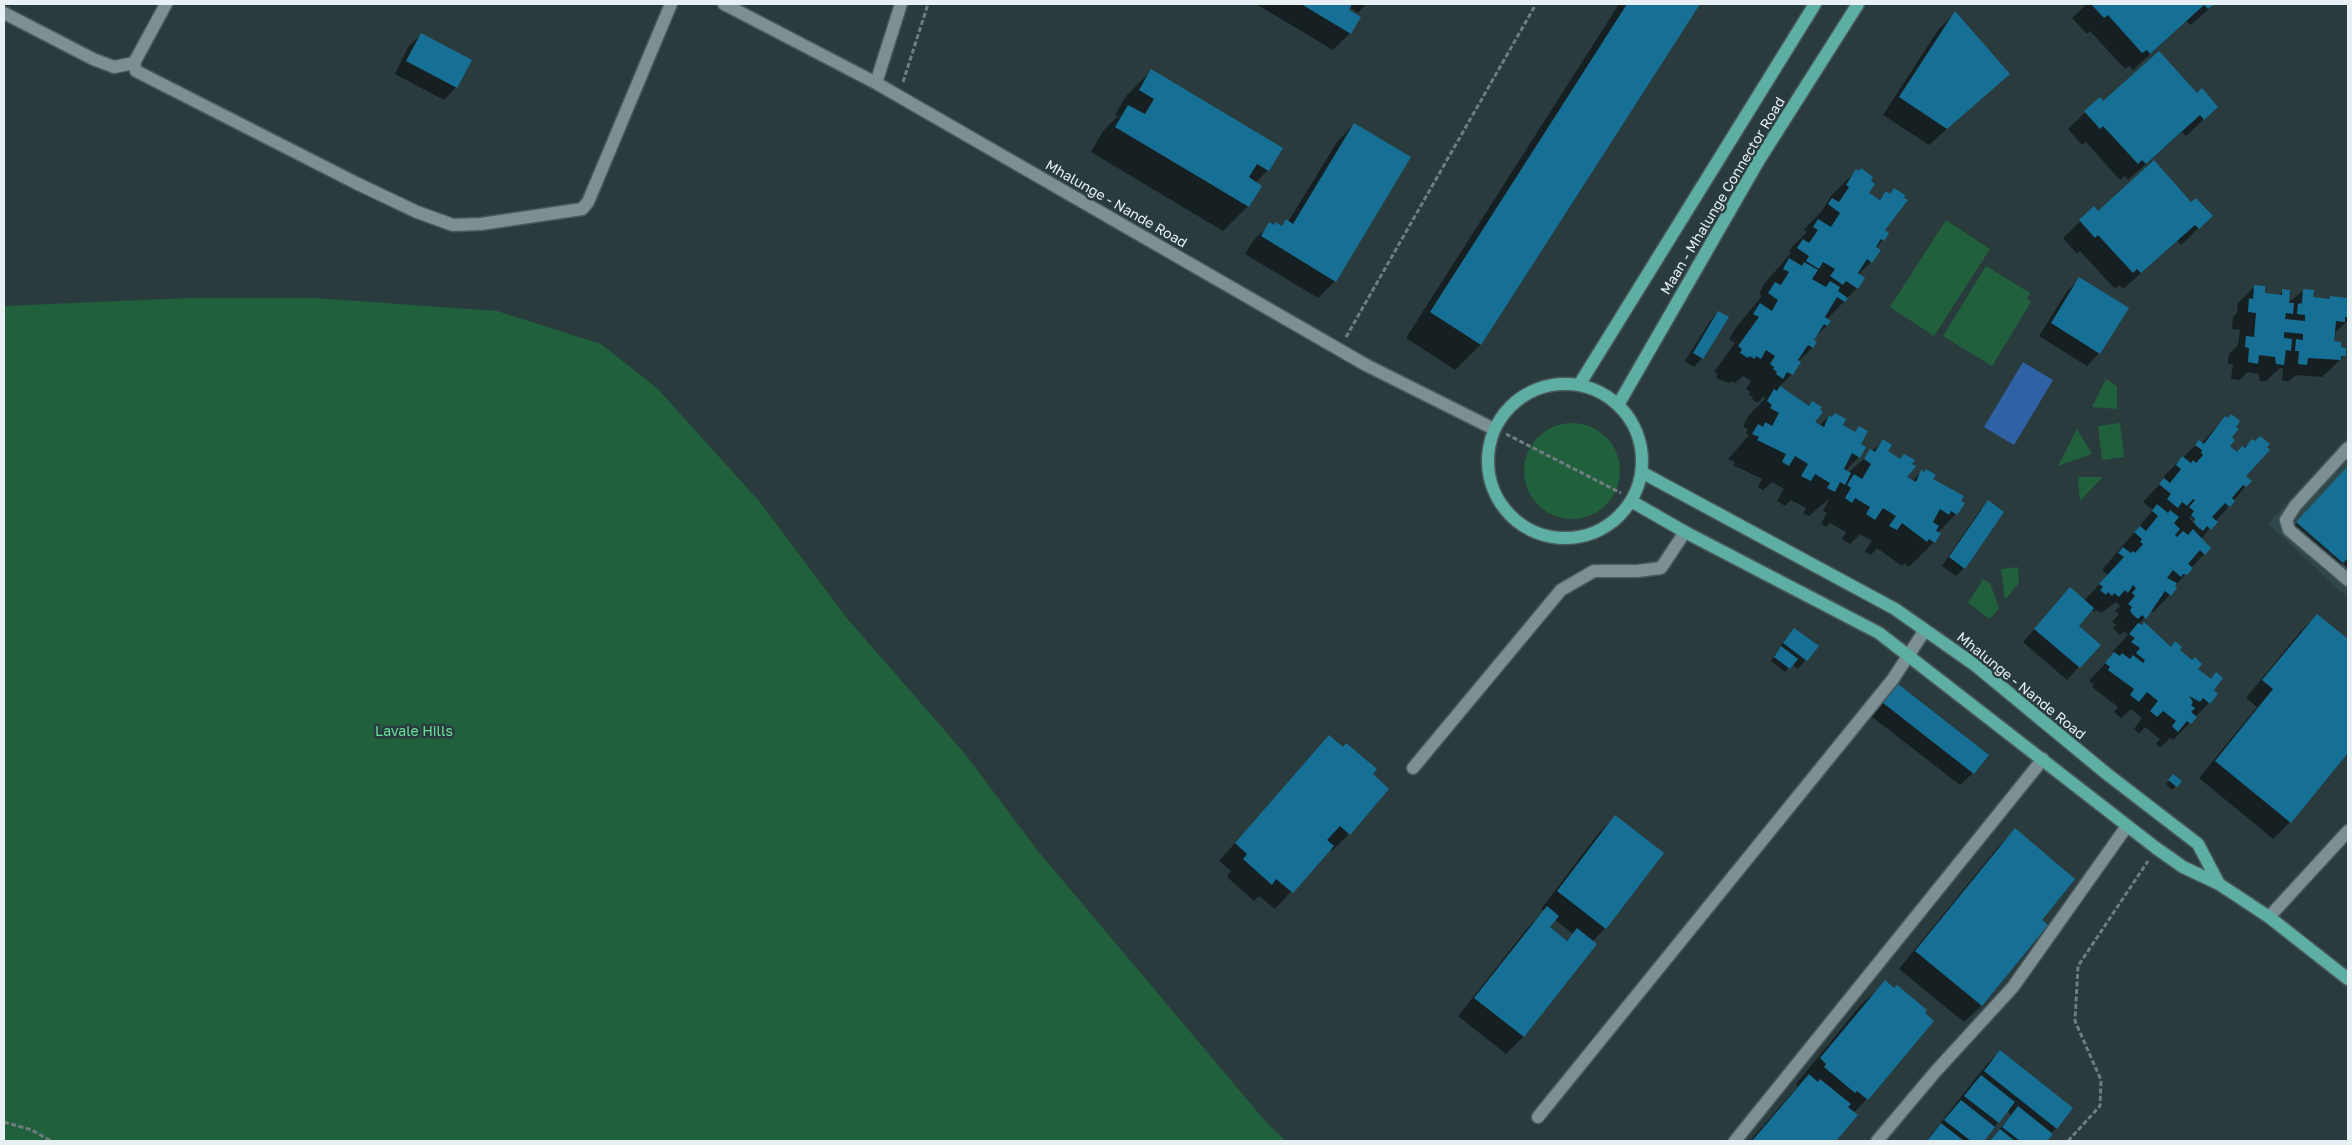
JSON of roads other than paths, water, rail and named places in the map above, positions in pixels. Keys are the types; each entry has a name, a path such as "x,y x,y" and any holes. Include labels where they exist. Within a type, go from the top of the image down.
{"main road":[{"name":"Maan - Mhalunge Connector Road","path":"1579,385 1815,4"},
{"name":"Maan - Mhalunge Connector Road","path":"1618,405 1759,160 1858,4"},
{"path":"1553,384 1579,385 1600,392 1618,405 1633,426 1641,451 1643,473 1631,501 1614,521 1592,534 1566,538 1541,534 1518,522 1500,504 1489,480 1487,454 1494,429 1508,407 1529,392 1553,384"},
{"name":"Mhalunge - Nande Road","path":"1643,473 1895,609 1975,665 2106,774 2198,844 2219,884"},
{"name":"Mhalunge - Nande Road","path":"1631,501 1685,532 1879,634 2156,848 2183,867 2219,884 2269,917 2348,979"}],"street":[{"path":"166,4 134,63 136,71 189,100 417,212 453,225 481,224 582,209 588,202 671,4"},
{"name":"Mhalunge - Nande Road","path":"724,4 876,83 898,98 1366,365 1494,429"},
{"path":"876,83 901,4"},
{"path":"4,13 93,59 114,67 134,63"},
{"path":"2348,448 2295,506 2286,520 2289,530 2348,580"},
{"path":"1414,768 1561,590 1594,571 1637,571 1661,568 1685,532"},
{"path":"1538,1117 1893,680 1907,654 1925,630"},
{"path":"1735,1141 2043,759"},
{"path":"1877,1141 1936,1071 2013,987 2127,826"},
{"path":"2269,917 2348,831"}],"water":[{"path":"2023,362 2053,380 2014,445 1984,427"}],"park label":[{"name":"Lavale Hills","path":"414,732"}]}
